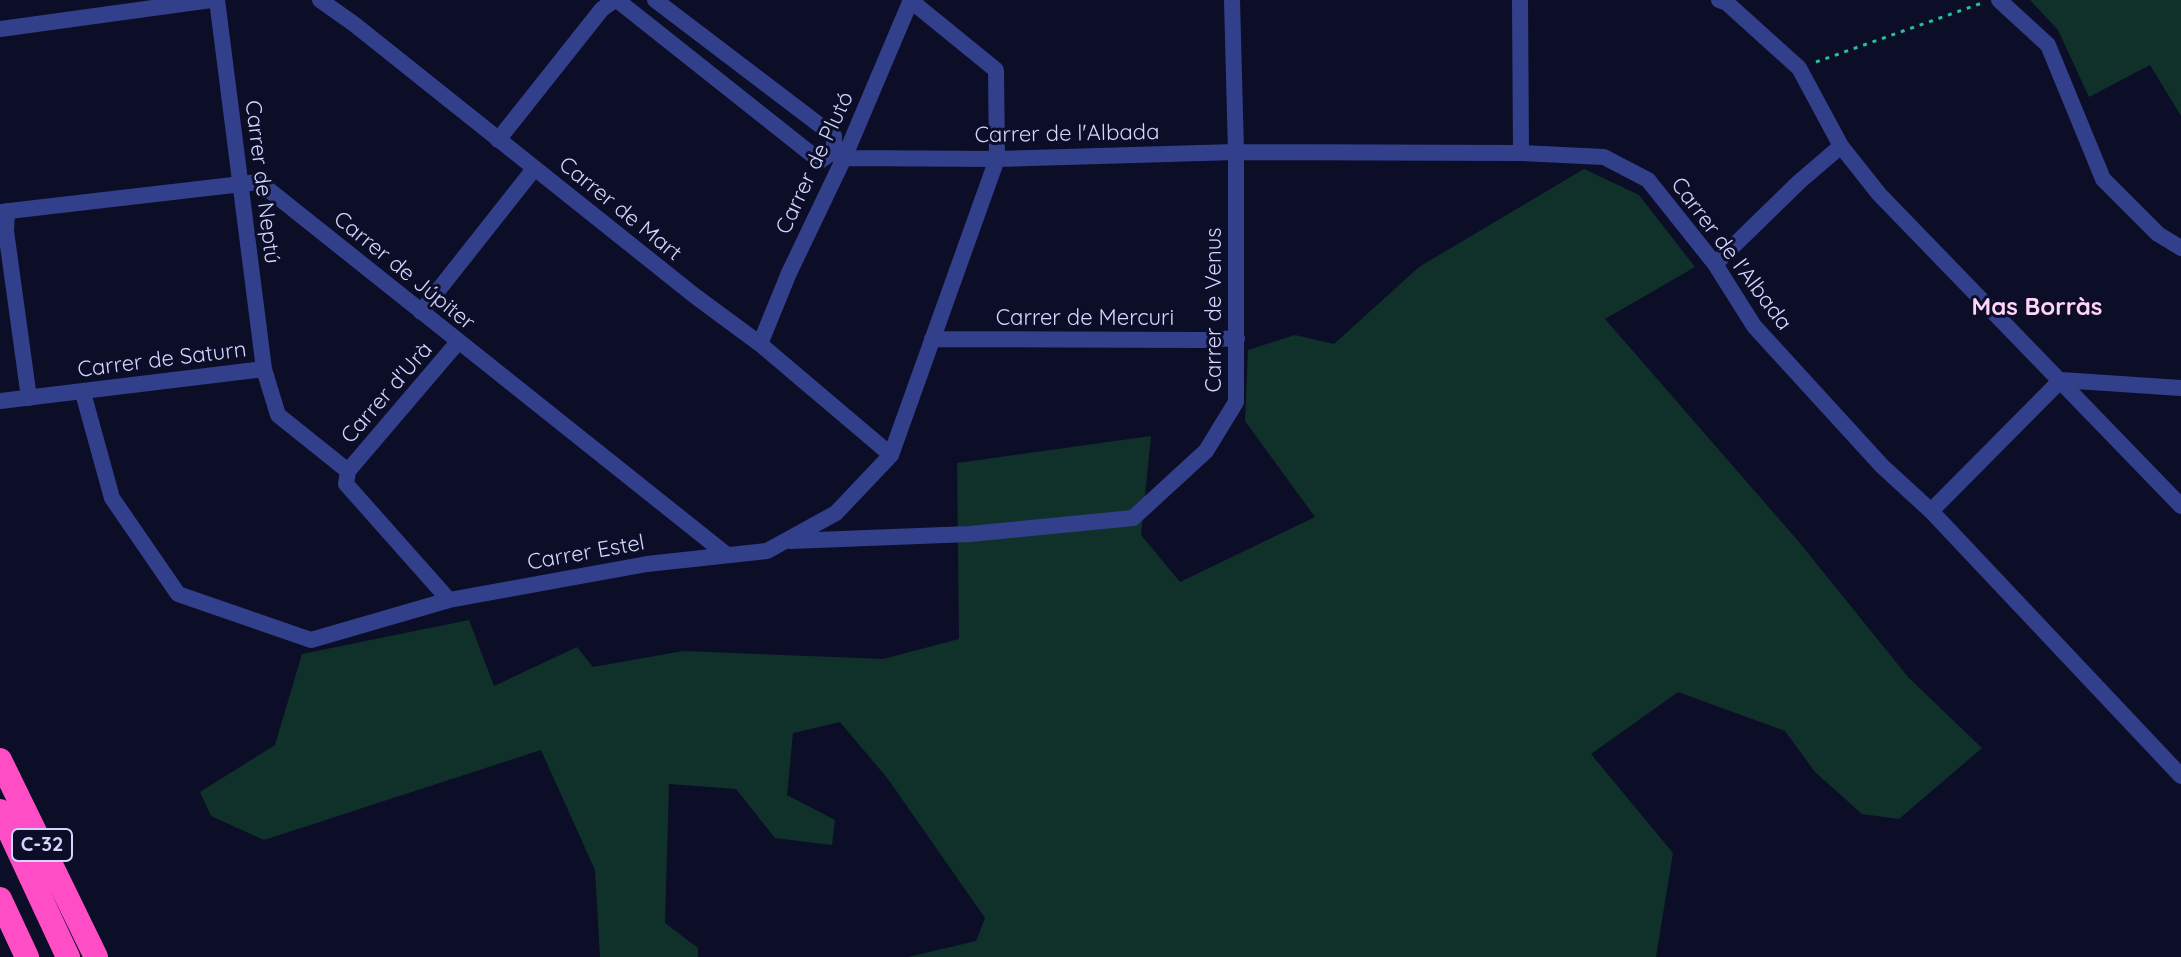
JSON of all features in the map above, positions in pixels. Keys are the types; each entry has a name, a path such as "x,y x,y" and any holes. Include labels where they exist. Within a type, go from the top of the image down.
{"highway":[{"name":"C-32","path":"0,760 96,957"},
{"path":"0,811 68,957"},
{"path":"0,899 27,957"}],"street":[{"path":"0,29 214,0"},
{"name":"Carrer de Neptú","path":"214,0 264,369"},
{"name":"Carrer de Mart","path":"320,0 760,344 891,455"},
{"path":"498,140 602,9 616,0"},
{"name":"Carrer de l'Albada","path":"616,0 820,161 839,155 997,159 1236,152 1521,153 1604,157 1648,180 1715,264 1754,326 1882,466 1931,511 2181,776"},
{"path":"655,0 834,136 839,155"},
{"path":"911,0 996,70 997,159"},
{"name":"Carrer de Plutó","path":"760,344 839,155 911,0"},
{"name":"Carrer de Venus","path":"785,541 970,534 1133,518 1206,451 1236,402 1236,152 1232,0"},
{"path":"1520,0 1521,153"},
{"path":"1719,0 1727,3 1799,68 1841,146 1879,194 2181,506"},
{"path":"1999,0 2048,45 2103,179 2158,234 2181,248"},
{"path":"1715,264 1799,182 1841,146"},
{"name":"Carrer Estel","path":"83,393 112,498 178,594 311,640 449,600 647,564 767,551 836,513 891,455 997,159"},
{"name":"Carrer d'Urà","path":"421,312 534,169"},
{"name":"Carrer de Júpiter","path":"4,211 259,182 727,555"},
{"path":"4,211 29,398"},
{"name":"Carrer de Mercuri","path":"932,339 1237,338"},
{"name":"Carrer d'Urà","path":"348,471 458,342"},
{"name":"Carrer de Saturn","path":"0,401 264,369 278,415 348,471 346,484 449,600"},
{"path":"1931,511 2061,380 2181,388"}],"path":[{"path":"1799,68 1990,0"}],"green space":[{"path":"2030,0 2181,0 2181,116 2150,65 2089,97 2058,30"},
{"path":"1584,169 1639,195 1695,267 1605,319 1799,542 1908,677 1982,748 1899,819 1862,814 1815,772 1785,731 1678,692 1591,754 1673,853 1656,957 908,957 976,941 985,918 888,779 840,722 793,733 787,795 835,820 832,845 775,838 736,789 669,784 665,923 698,948 698,957 600,957 595,870 541,750 264,840 211,816 200,792 275,745 302,654 469,620 494,686 577,647 593,667 683,651 883,659 959,639 957,463 1151,436 1141,535 1180,582 1315,517 1245,421 1248,350 1295,335 1334,344 1419,267"}],"district":[{"name":"Mas Borràs","path":"2037,308"}]}
